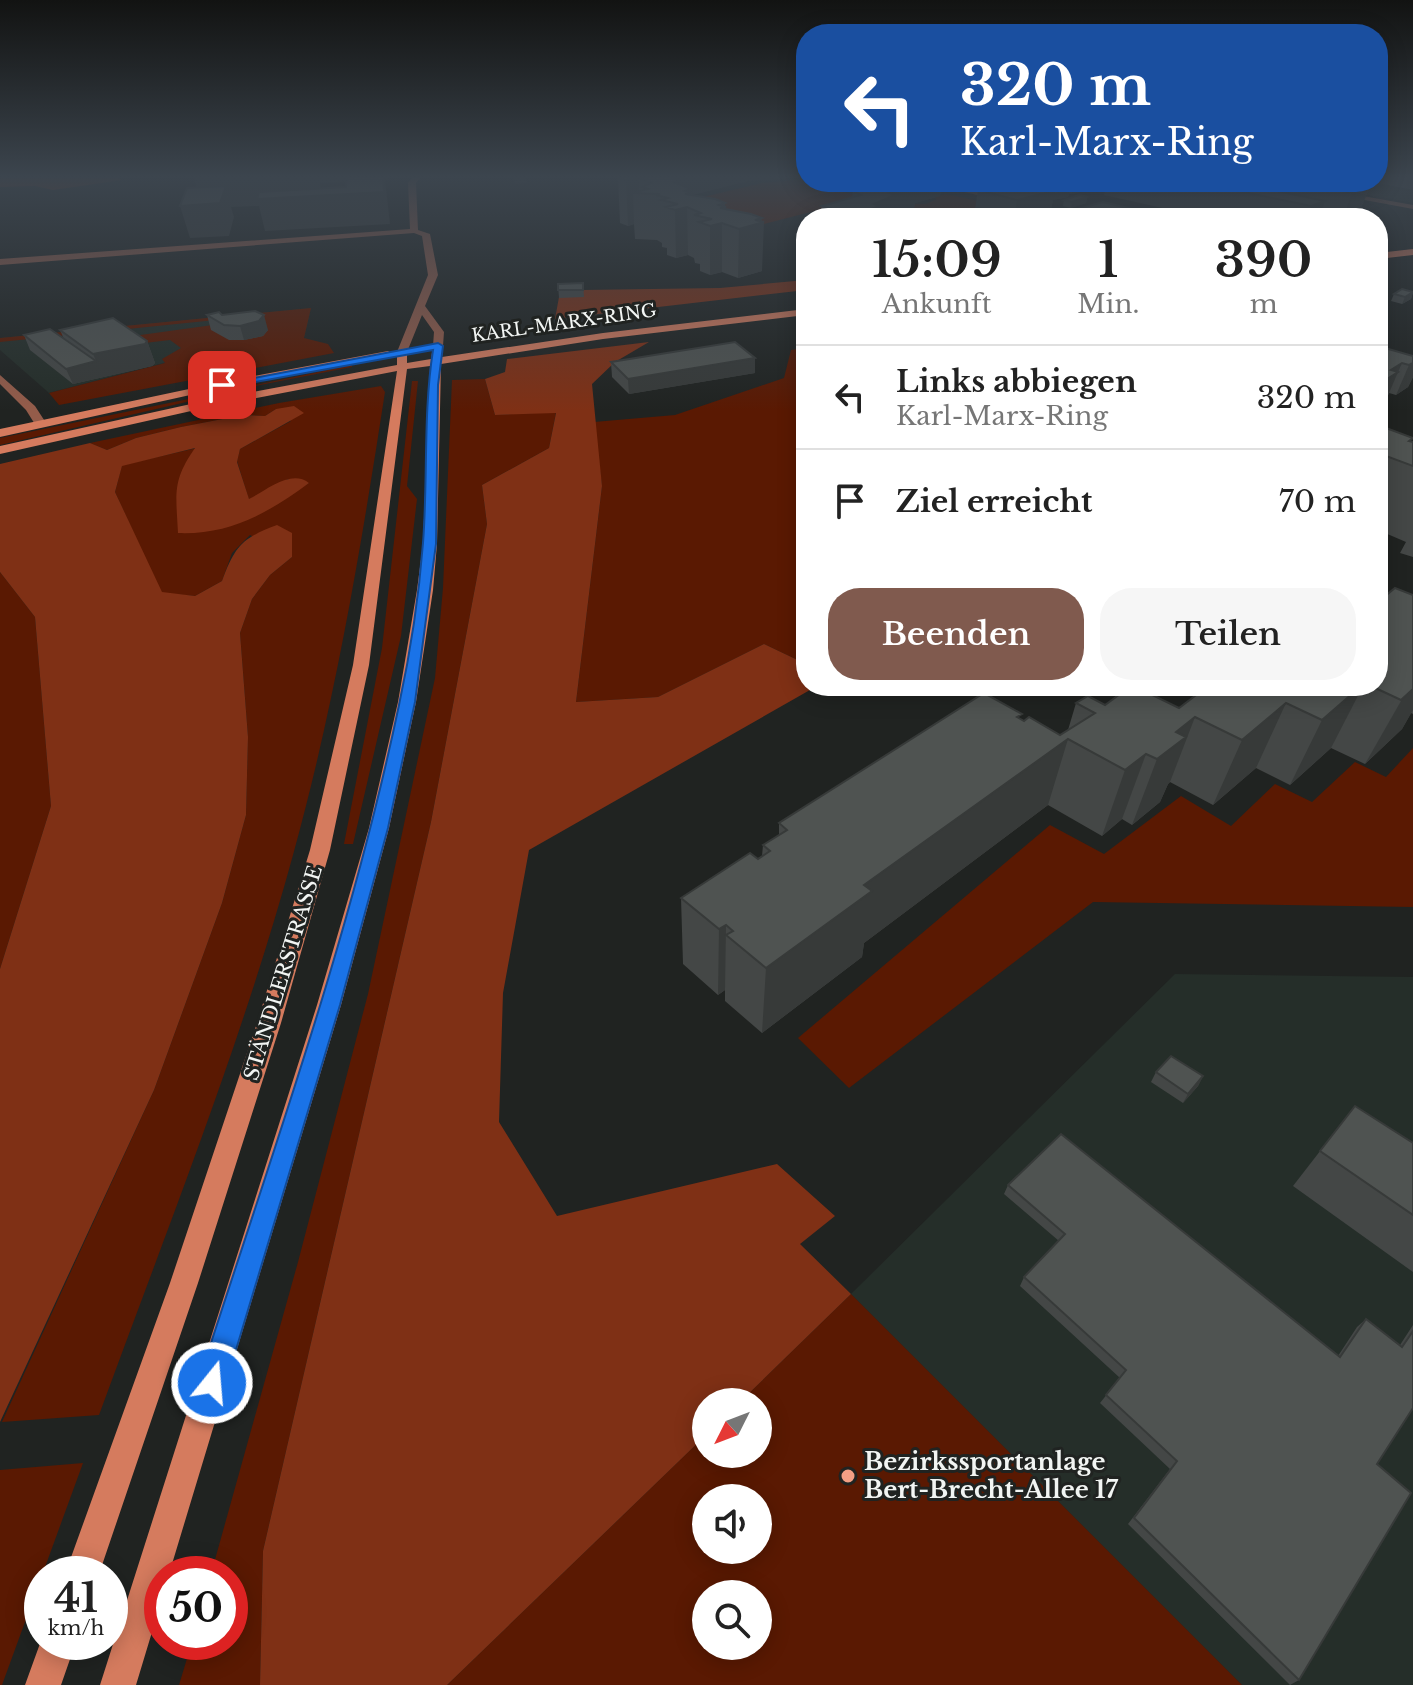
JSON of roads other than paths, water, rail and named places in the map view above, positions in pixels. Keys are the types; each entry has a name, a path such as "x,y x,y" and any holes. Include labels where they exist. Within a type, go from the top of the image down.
{"main road":[{"path":"726,308 796,302"},
{"name":"KARL-MARX-RING","path":"0,450 235,397 436,360 638,330 796,313"},
{"name":"KARL-MARX-RING","path":"0,433 222,385 453,344"},
{"path":"118,1685 329,1005 379,828 407,702 430,544 436,360 420,349"},
{"name":"STÄNDLERSTRASSE","path":"88,1556 184,1283 273,1010 312,877 338,778 361,665 403,366 420,349"},
{"path":"43,1685 52,1660"}],"street":[{"path":"0,262 95,254"},
{"path":"420,349 420,306 434,270 430,254"},
{"path":"420,306 439,332 420,349"},
{"path":"0,378 31,408 40,423"}],"place":[{"name":"Bezirkssportanlage Bert-Brecht-Allee 17","path":"848,1476"}]}
